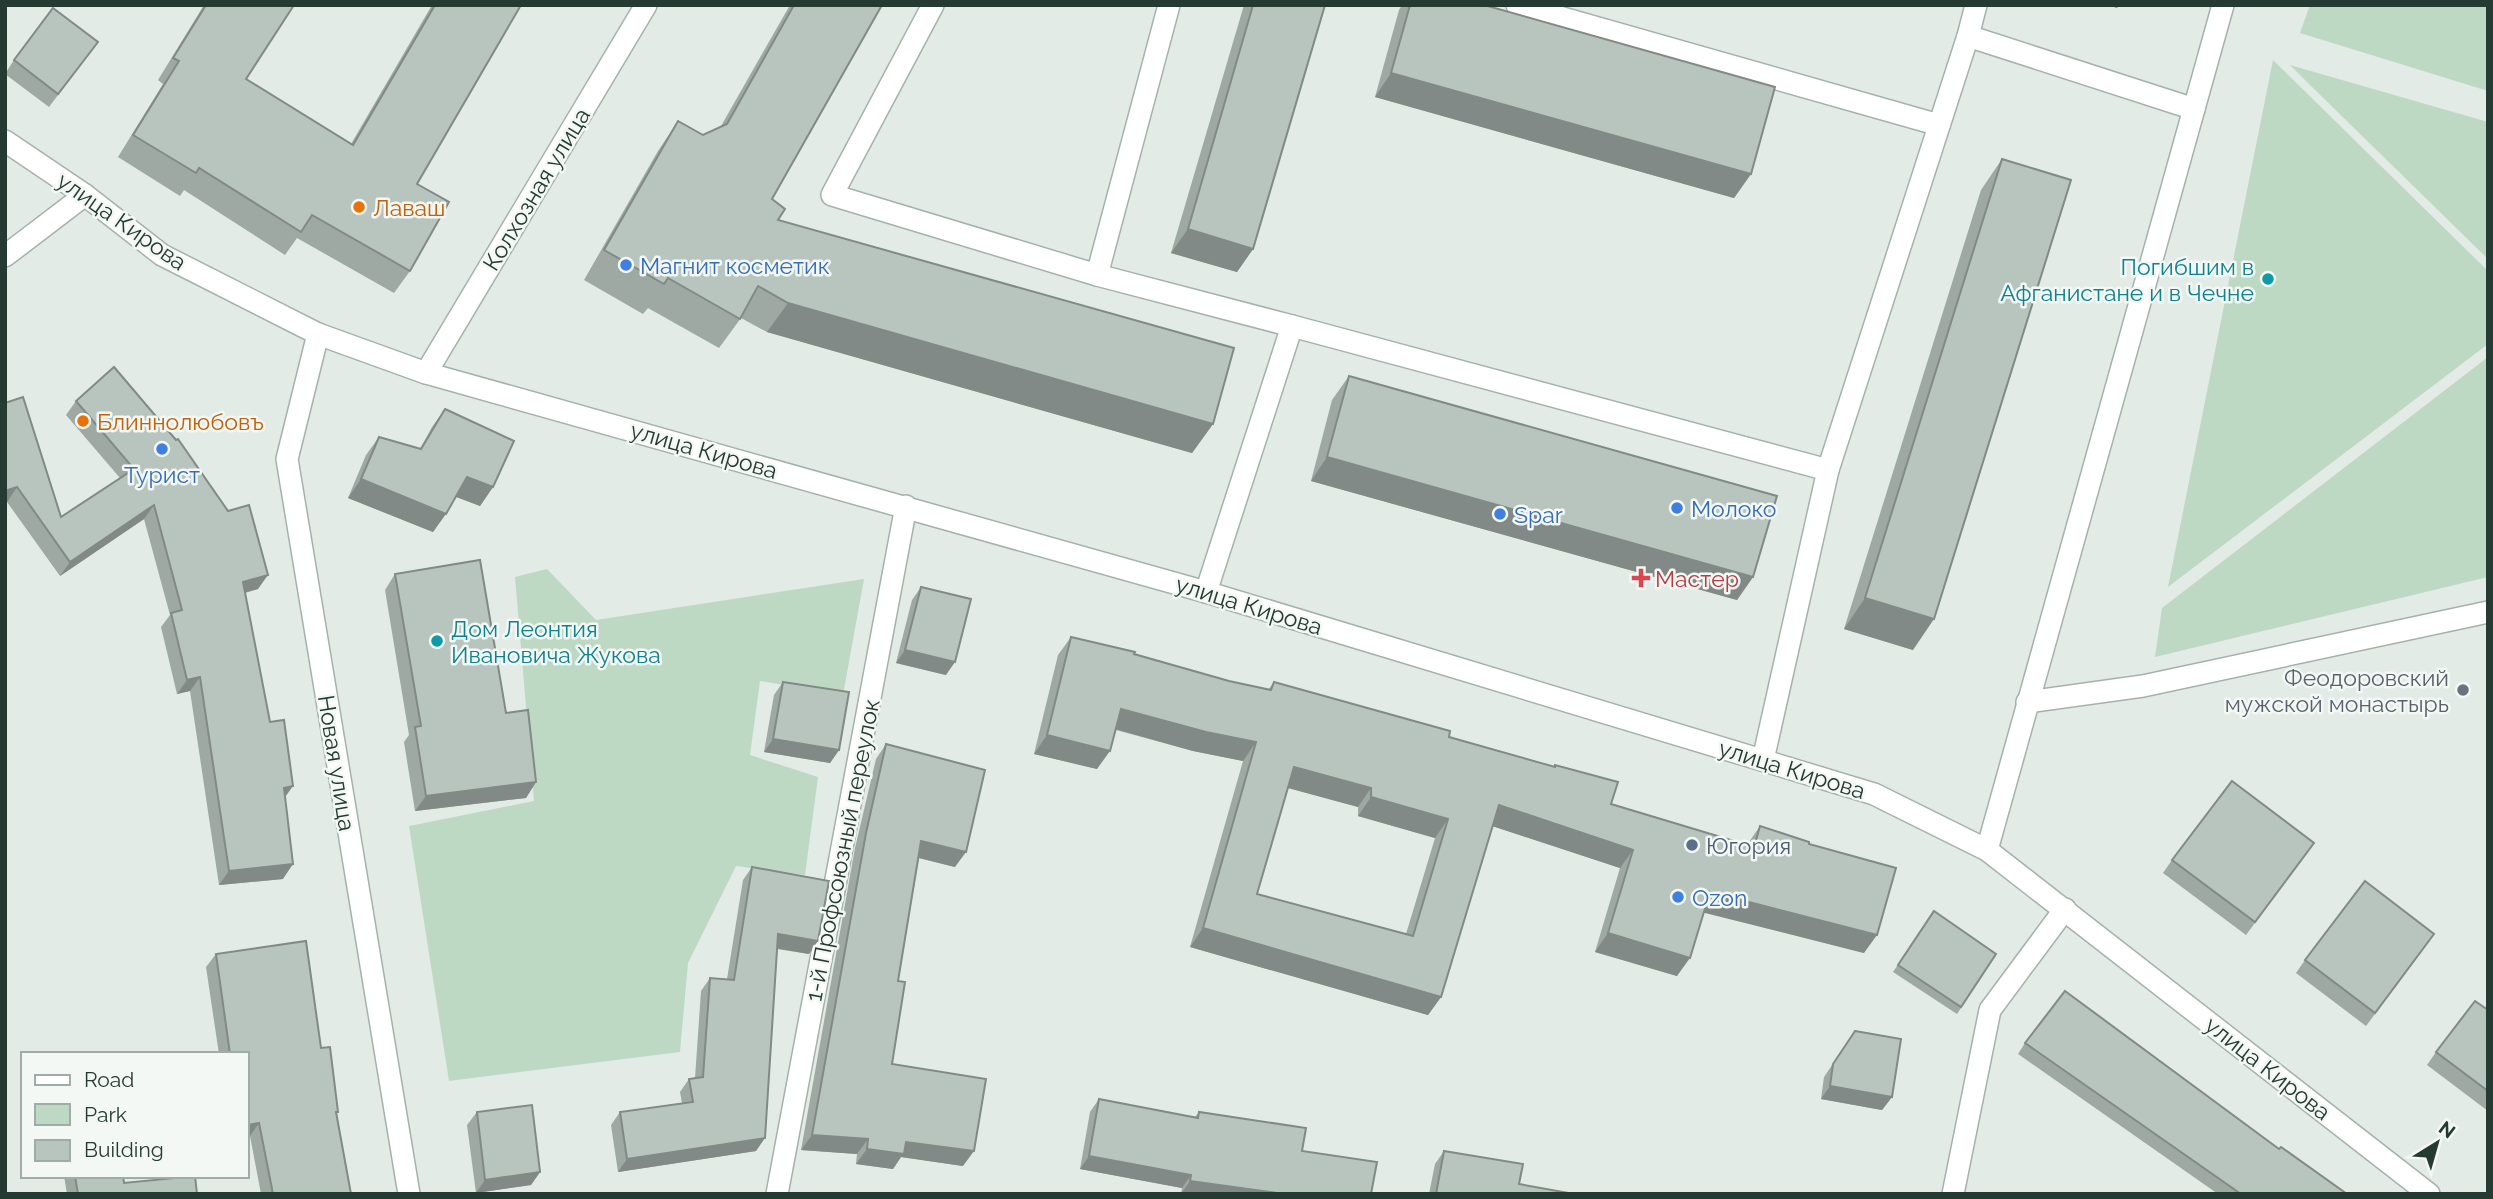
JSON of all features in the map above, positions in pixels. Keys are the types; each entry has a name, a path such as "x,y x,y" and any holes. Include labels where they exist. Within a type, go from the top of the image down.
{"street":[{"name":"Колхозная улица","path":"426,373 646,5"},
{"path":"933,5 832,195 1097,275 1828,470"},
{"path":"1097,275 1168,5"},
{"path":"1517,5 1940,125"},
{"path":"1763,760 1828,470 1976,5"},
{"path":"1987,850 2223,5"},
{"path":"1968,36 2194,110"},
{"name":"улица Кирова","path":"5,141 85,195 162,255 318,334 426,373 1206,592 1874,794 1987,850 2429,1194"},
{"path":"5,256 85,195"},
{"path":"1206,592 1292,326"},
{"name":"Новая улица","path":"318,334 287,459 409,1194"},
{"name":"1-й Профсоюзный переулок","path":"777,1194 906,506"},
{"path":"2027,702 2143,686 2488,612"},
{"path":"1953,1194 1990,1010 2065,909"}],"green space":[{"path":"2310,5 2488,5 2488,91 2300,33"},
{"path":"2273,60 2488,271 2488,344 2168,587"},
{"path":"2290,65 2488,122 2488,259 2310,85"},
{"path":"2488,357 2488,577 2155,657 2162,608"},
{"path":"547,569 596,620 864,579 843,695 760,681 750,755 818,777 805,875 736,866 688,963 680,1052 449,1081 409,826 534,801 515,577"}],"building":[{"path":"206,5 294,5 246,79 353,145 435,5 521,5 417,184 449,202 410,271 312,215 301,232 199,168 196,173 133,135 179,61 173,58"},
{"path":"794,5 882,5 772,199 785,209 778,220 1234,348 1213,424 788,303 758,286 740,319 668,278 664,284 604,250 678,121 703,135 727,124"},
{"path":"1253,5 1325,5 1253,249 1188,229"},
{"path":"1410,5 1484,5 1775,87 1751,174 1391,73"},
{"path":"53,8 98,42 58,94 14,60"},
{"path":"2002,159 2071,180 1934,619 1865,598"},
{"path":"114,367 176,440 178,439 228,511 249,505 268,575 243,582 270,722 284,720 293,786 284,788 293,864 229,871 200,677 187,680 171,613 182,610 154,505 70,562 17,487 5,491 5,403 23,397 61,517 134,469 76,401"},
{"path":"1349,376 1777,496 1753,577 1327,457"},
{"path":"445,409 514,441 493,487 467,477 446,514 361,479 379,437 421,449"},
{"path":"480,560 506,713 528,710 536,782 426,796 415,727 421,726 395,574"},
{"path":"921,587 971,599 955,662 905,650"},
{"path":"1071,637 1135,652 1134,654 1229,681 1271,690 1274,682 1450,731 1449,737 1618,782 1611,804 1754,847 1760,826 1809,844 1896,868 1877,935 1710,892 1690,958 1608,933 1633,850 1499,805 1441,997 1203,928 1256,742 1206,732 1121,709 1110,751 1047,735","holes":["1294,767 1371,788 1371,797 1448,819 1413,936 1257,894"]},
{"path":"783,682 849,692 839,750 773,739"},
{"path":"886,744 985,770 966,852 921,841 898,981 905,982 892,1064 986,1079 974,1151 906,1142 904,1154 867,1149 868,1139 812,1135 866,833"},
{"path":"2232,781 2314,843 2255,922 2172,860"},
{"path":"752,867 829,881 818,941 778,934 765,1138 627,1159 620,1112 693,1102 689,1079 703,1077 710,978 734,980"},
{"path":"2365,881 2434,934 2375,1013 2305,960"},
{"path":"1934,911 1996,954 1961,1007 1898,965"},
{"path":"306,941 321,1048 330,1047 336,1112 351,1194 273,1194 259,1123 248,1125 248,1052 230,1052 216,954"},
{"path":"2065,991 2279,1149 2281,1147 2347,1194 2241,1194 2025,1043"},
{"path":"2475,1001 2488,1010 2488,1091 2436,1052"},
{"path":"1855,1031 1901,1039 1892,1097 1830,1086 1833,1064"},
{"path":"1099,1099 1198,1118 1199,1112 1306,1128 1302,1151 1377,1162 1371,1194 1285,1194 1190,1181 1191,1175 1089,1156"},
{"path":"532,1105 540,1172 485,1180 477,1112"},
{"path":"1444,1151 1523,1164 1519,1184 1574,1194 1436,1194"},
{"path":"75,1178 123,1178 124,1183 195,1178 197,1194 78,1194"}],"place":[{"name":"Лаваш","path":"359,207"},
{"name":"Магнит косметик","path":"626,265"},
{"name":"Погибшим в Афганистане и в Чечне","path":"2268,279"},
{"name":"Блиннолюбовъ","path":"83,421"},
{"name":"Турист","path":"162,449"},
{"name":"Молоко","path":"1677,508"},
{"name":"Spar","path":"1500,514"},
{"name":"Мастер","path":"1641,578"},
{"name":"Дом Леонтия Ивановича Жукова","path":"437,641"},
{"name":"Феодоровский мужской монастырь","path":"2463,690"},
{"name":"Югория","path":"1692,845"},
{"name":"Ozon","path":"1678,897"}]}
